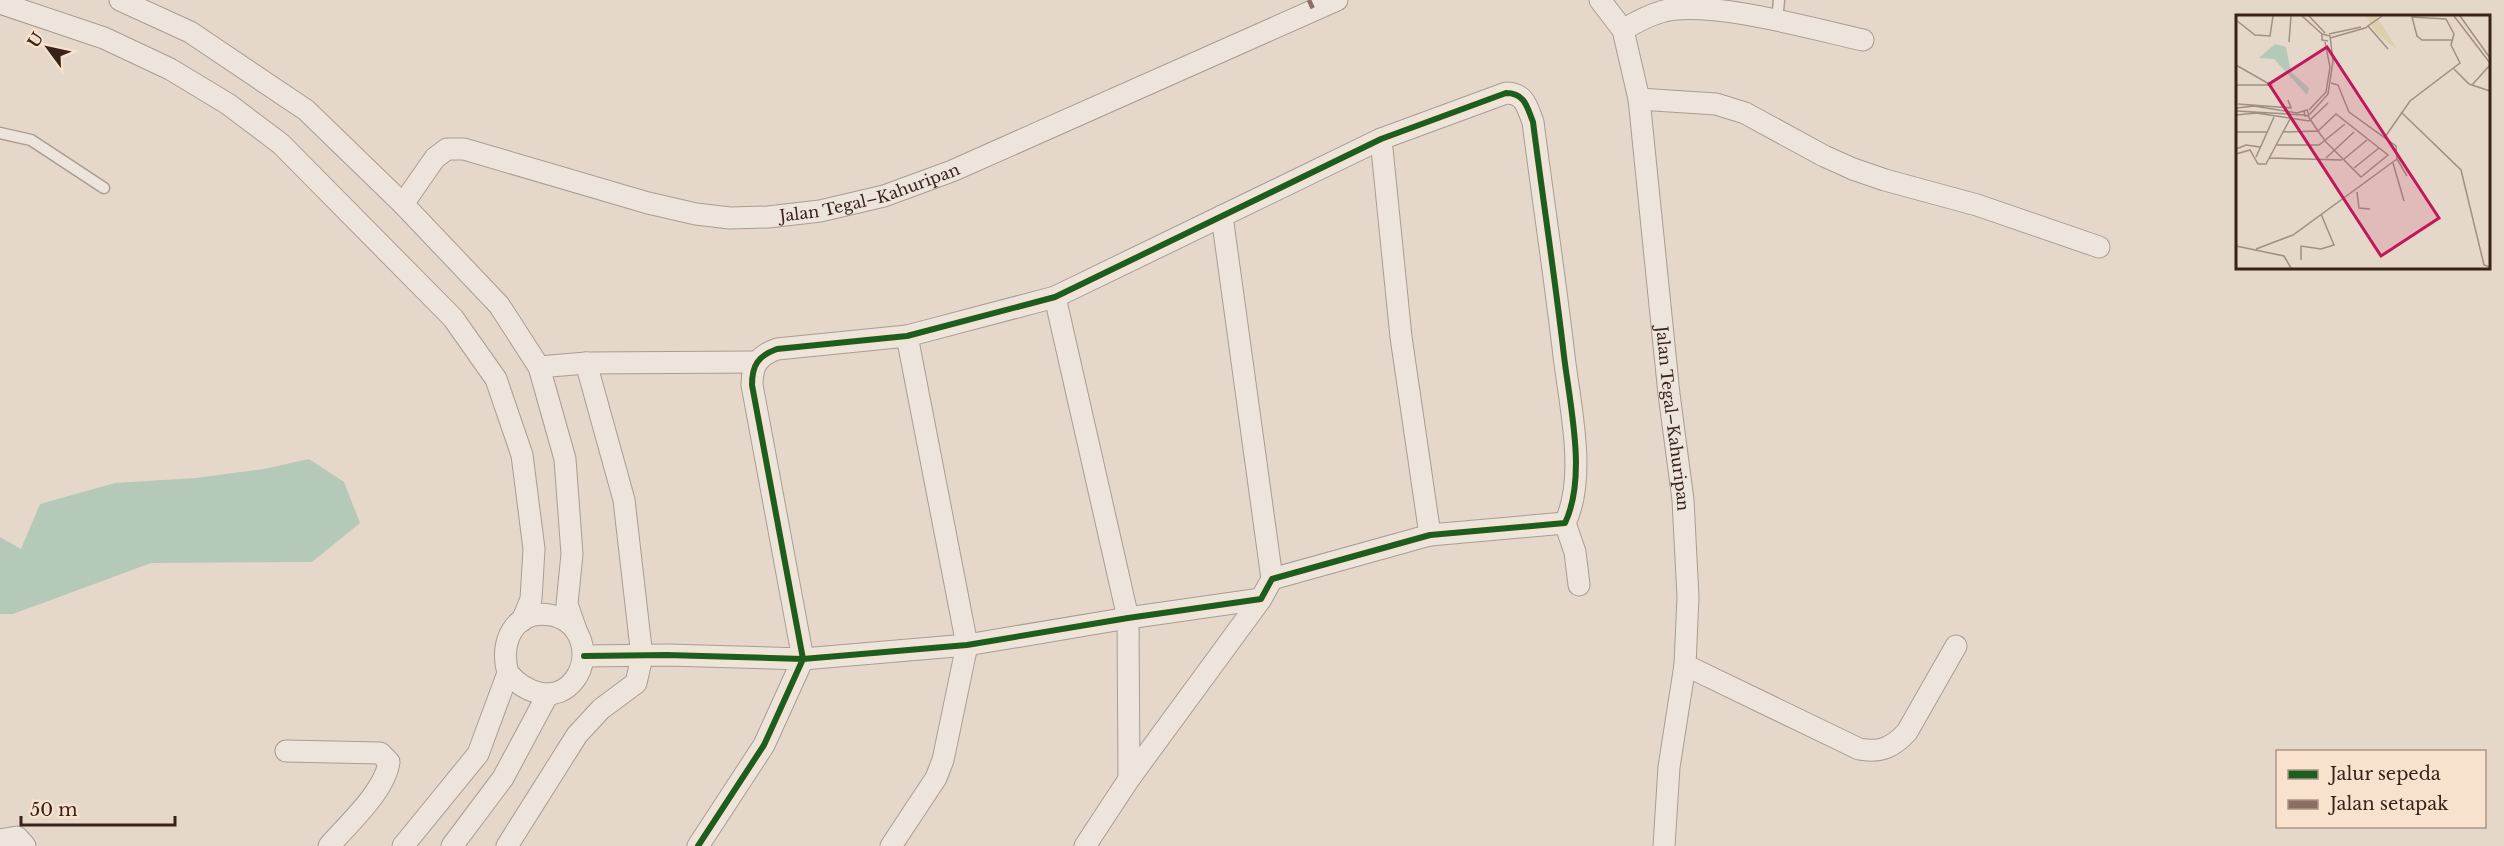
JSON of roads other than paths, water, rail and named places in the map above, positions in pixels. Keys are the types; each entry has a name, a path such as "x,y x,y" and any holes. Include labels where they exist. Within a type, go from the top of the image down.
{"street":[{"path":"120,0 190,32 306,110 403,204 499,305 539,367 565,459 572,554 567,604 581,638 584,656 581,670 573,682 561,690 548,694 532,693 518,685 508,673 504,659 505,645 511,631 522,621 535,615 550,615 564,620 576,630"},
{"name":"Jalan Tegal–Kahuripan","path":"403,204 435,158 447,149 464,149 648,203 696,214 730,219 820,211 884,196 952,171 1311,5 1337,0"},
{"name":"Jalan Tegal–Kahuripan","path":"1600,0 1623,30 1640,99 1669,394 1683,500 1688,597 1685,665 1669,767 1664,846"},
{"path":"0,3 104,38 170,69 228,104 281,144 453,318 496,379 522,455 534,549 531,598 522,621"},
{"path":"1623,30 1654,14 1688,8 1778,10 1863,40"},
{"path":"698,846 764,745 803,659 752,385 752,372 756,362 765,353 777,349 907,336 1055,297 1381,139 1506,93 1520,96 1526,103 1533,122 1574,435 1574,498 1565,522 1575,552 1579,585"},
{"path":"1640,99 1716,104 1745,112 1824,156 1853,169 1977,205 2099,246"},
{"path":"1381,139 1401,337 1430,535"},
{"path":"1085,846 1129,779 1261,599 1272,579 1222,216"},
{"path":"1055,297 1128,618 1129,779"},
{"path":"891,846 936,778 943,760 967,645 907,336"},
{"path":"539,367 586,363 756,362"},
{"path":"507,846 577,735 601,709 636,683 642,657 624,500 586,363"},
{"path":"1272,579 1430,535 1565,522"},
{"path":"584,656 667,655 803,659 967,645 1261,599"},
{"path":"1685,665 1859,749 1872,752 1896,744 1907,732 1956,646"},
{"path":"403,846 478,754 508,673"},
{"path":"452,846 504,778 548,694"},
{"path":"286,751 380,753 388,762 387,775 376,792 329,846"},
{"path":"0,840 17,837 25,846"}],"lane":[{"path":"0,133 32,141 105,188"}]}
